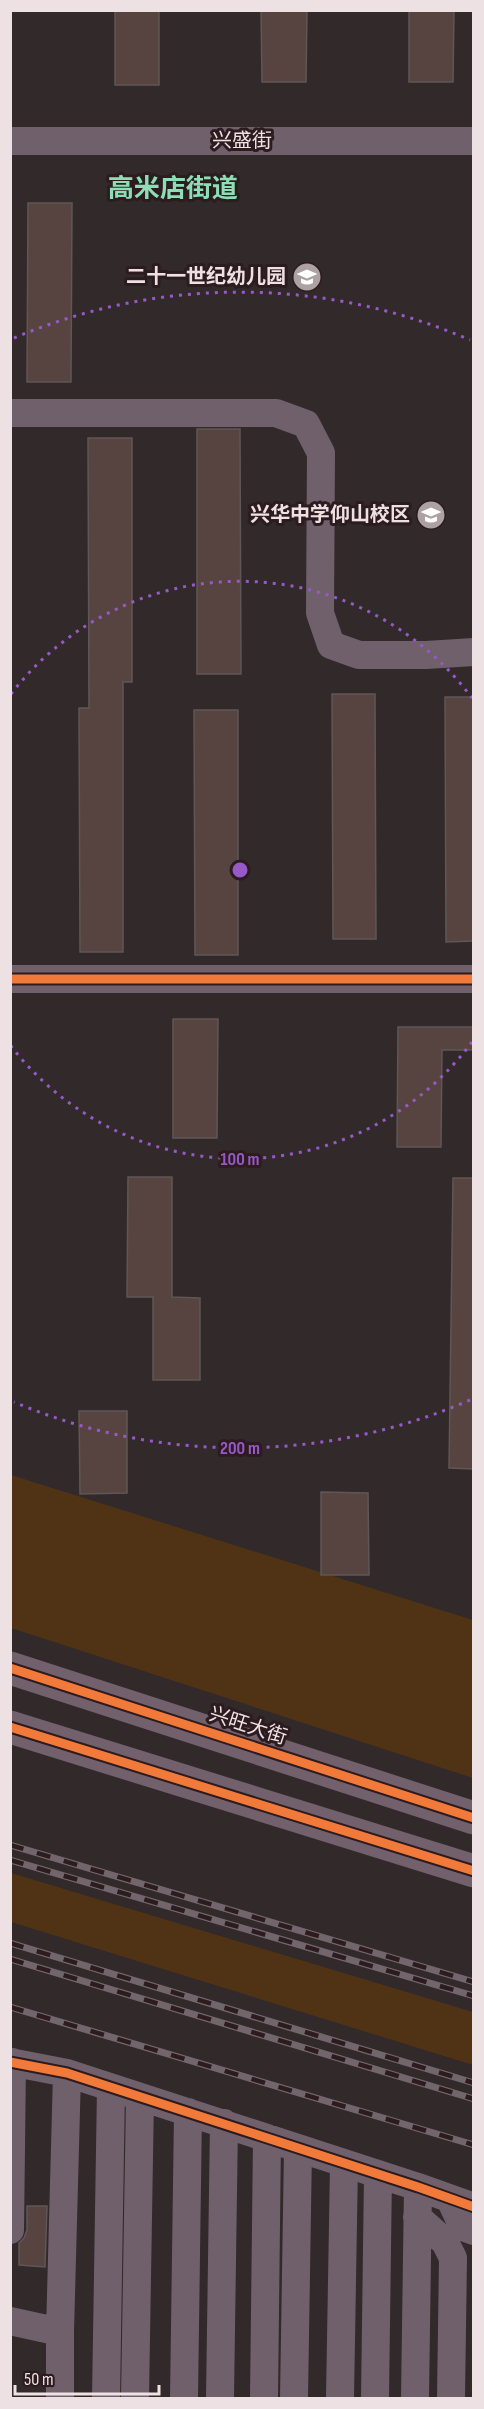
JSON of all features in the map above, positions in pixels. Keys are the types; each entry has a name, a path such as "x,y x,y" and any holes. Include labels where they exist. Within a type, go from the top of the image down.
{"main road":[{"name":"兴旺大街","path":"10,1668 474,1818"},
{"path":"10,1727 474,1871"}],"street":[{"name":"兴盛街","path":"10,141 474,141"},
{"path":"10,413 276,413 306,424 321,453 320,613 331,645 359,655 474,652"},
{"path":"10,979 474,979"},
{"path":"10,2230 11,2062 67,2073 462,2203 463,2227 474,2231"},
{"path":"60,2398 67,2073"},
{"path":"106,2398 111,2088"},
{"path":"135,2398 140,2097"},
{"path":"184,2398 188,2112"},
{"path":"220,2398 224,2123"},
{"path":"264,2398 267,2138"},
{"path":"294,2398 298,2149"},
{"path":"340,2398 344,2164"},
{"path":"375,2398 378,2174"},
{"path":"415,2398 428,2226 418,2187"},
{"path":"428,2226 469,2251 471,2259 466,2277 467,2285 474,2291"},
{"path":"428,2226 445,2242 453,2258 451,2398"},
{"path":"10,2321 60,2332"}],"shaded area":[{"path":"11,1475 473,1620 473,1778 11,1628"},
{"path":"11,1873 473,2012 473,2065 11,1922"}],"building":[{"path":"115,10 159,10 159,85 115,85"},
{"path":"261,10 307,10 306,82 262,82"},
{"path":"409,10 454,10 453,82 409,82"},
{"path":"28,203 72,203 71,382 27,382"},
{"path":"197,429 240,429 241,674 197,674"},
{"path":"88,438 132,438 132,682 123,682 123,952 80,952 79,708 89,708"},
{"path":"332,694 375,694 376,939 333,939"},
{"path":"445,697 474,697 474,941 446,942"},
{"path":"194,710 238,710 238,955 195,955"},
{"path":"173,1019 218,1019 217,1138 173,1138"},
{"path":"398,1027 474,1027 474,1050 442,1050 441,1147 397,1147"},
{"path":"128,1177 172,1177 172,1297 200,1298 200,1380 153,1380 153,1297 127,1297"},
{"path":"453,1178 474,1178 474,1469 449,1468"},
{"path":"79,1411 127,1411 127,1493 80,1494"},
{"path":"321,1492 368,1493 369,1575 321,1575"},
{"path":"27,2206 47,2206 45,2267 19,2265 19,2243 27,2230"}],"railway":[{"path":"10,1845 474,1982"},
{"path":"10,1860 474,1996"},
{"path":"10,1943 474,2083"},
{"path":"10,1959 474,2099"},
{"path":"10,2007 474,2145"}],"cycle path":[{"path":"10,979 474,979"},
{"path":"10,1668 474,1818"},
{"path":"10,1727 474,1871"},
{"path":"10,2062 67,2073 474,2207"}],"place":[{"name":"二十一世纪幼儿园","path":"307,277"},
{"name":"兴华中学仰山校区","path":"431,515"}],"district":[{"name":"高米店街道","path":"173,189"}]}
